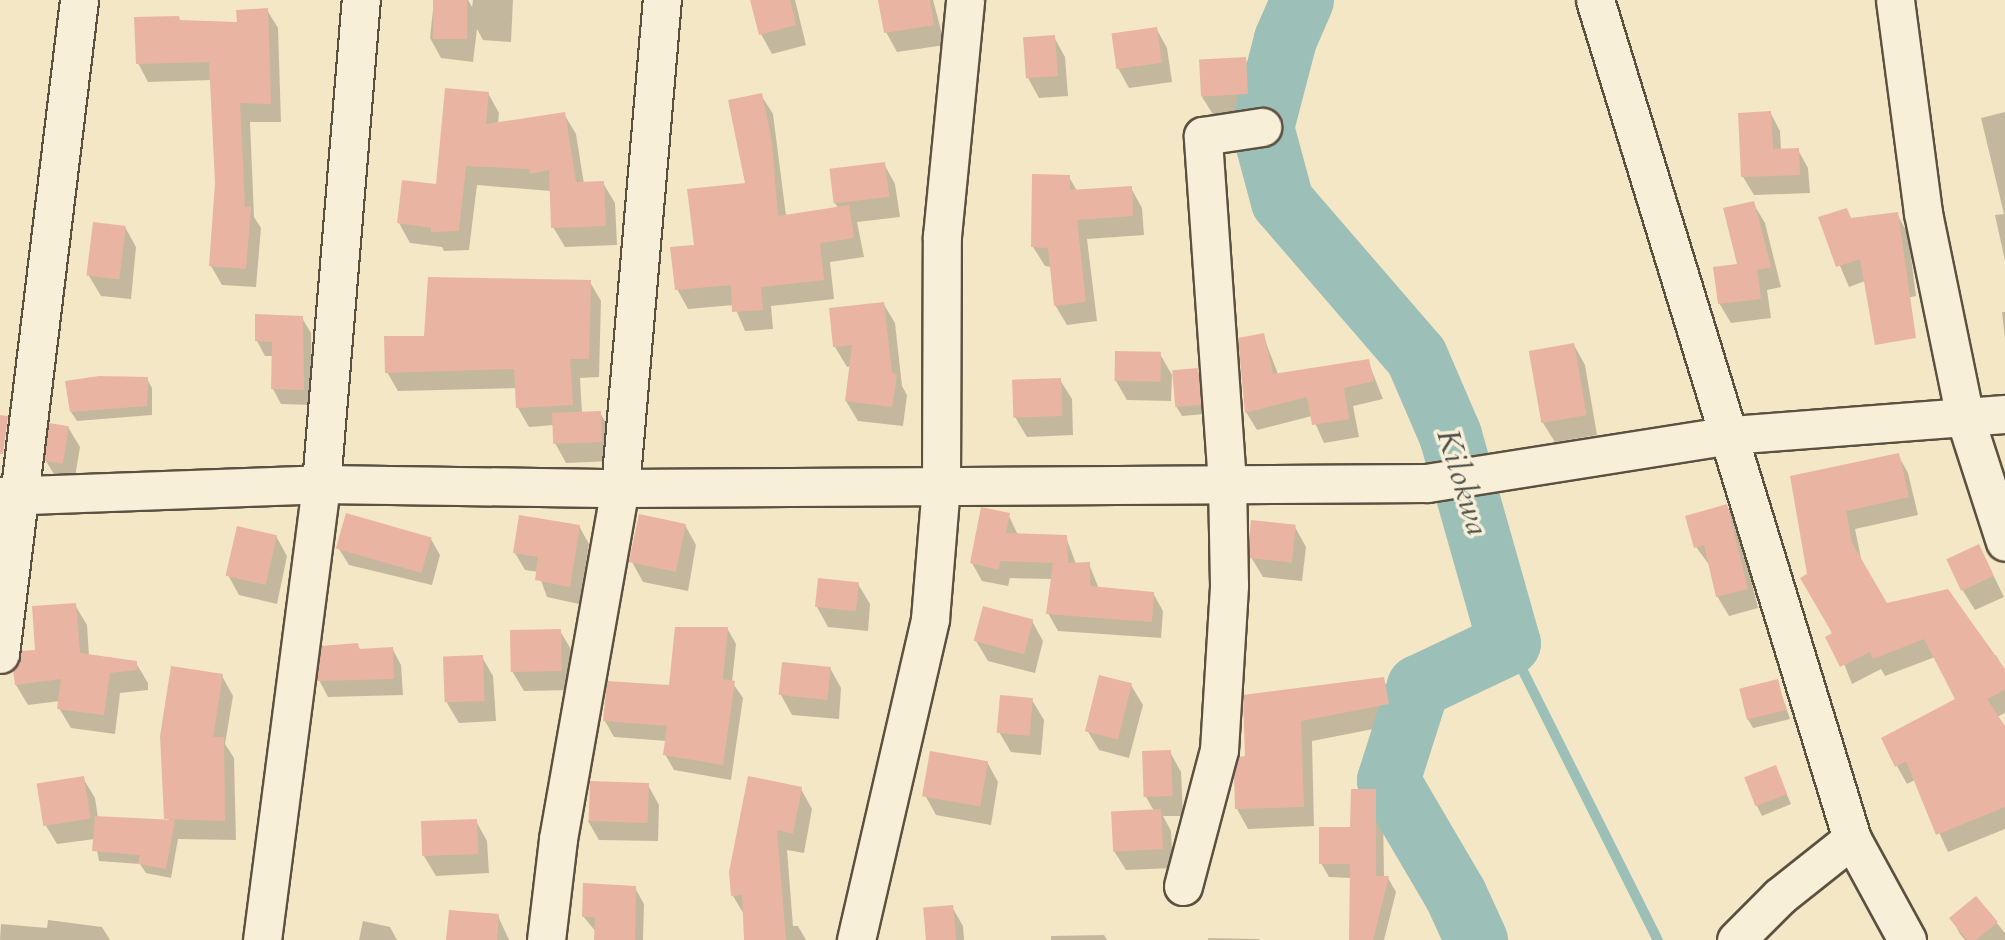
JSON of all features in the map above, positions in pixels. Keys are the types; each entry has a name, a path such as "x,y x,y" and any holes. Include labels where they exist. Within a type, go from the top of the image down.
{"street":[{"path":"0,654 11,496 79,0"},
{"path":"262,940 321,484 361,0"},
{"path":"545,940 558,839 620,488 662,0"},
{"path":"856,940 930,619 941,485 942,236 965,0"},
{"path":"1595,0 1731,435 1852,839 1907,940"},
{"path":"1895,0 1923,213 1965,418 2005,542"},
{"path":"1183,886 1219,750 1229,585 1227,483 1203,136 1262,127"},
{"path":"11,496 321,484 620,488 1427,483 1731,435 2005,414"},
{"path":"1737,940 1780,896 1852,839"}],"building":[{"path":"433,0 467,0 467,39 433,39"},
{"path":"750,0 790,0 796,25 759,35"},
{"path":"878,0 930,0 934,25 884,33"},
{"path":"268,8 271,104 240,103 245,207 251,207 246,269 209,266 215,183 209,62 136,64 134,17 179,16 180,20 237,22 236,10"},
{"path":"1157,27 1162,63 1116,69 1111,33"},
{"path":"1055,35 1058,76 1026,78 1023,37"},
{"path":"1246,57 1248,94 1201,96 1199,59"},
{"path":"445,88 489,92 486,124 565,112 576,182 604,181 606,226 551,228 549,170 530,174 529,169 466,166 459,231 431,232 431,228 397,223 402,180 436,184"},
{"path":"762,93 772,143 778,216 849,205 854,238 820,243 824,280 761,287 763,310 732,312 731,285 675,290 670,247 694,245 687,189 745,183 728,100"},
{"path":"1771,111 1773,149 1799,148 1800,175 1741,177 1738,113"},
{"path":"885,162 889,197 834,204 829,169"},
{"path":"1032,174 1070,175 1070,190 1132,186 1133,216 1077,220 1086,302 1054,306 1048,248 1031,247"},
{"path":"1754,201 1771,267 1757,270 1761,299 1718,304 1713,267 1737,264 1723,208"},
{"path":"1847,208 1851,218 1898,212 1916,338 1875,345 1860,259 1836,267 1818,217"},
{"path":"93,222 126,226 119,280 86,276"},
{"path":"428,277 591,280 589,359 570,359 573,405 516,408 514,369 385,373 384,336 424,336"},
{"path":"884,302 892,373 897,374 892,407 845,401 852,345 833,347 829,308"},
{"path":"255,314 303,316 304,390 271,389 272,342 255,341"},
{"path":"1264,333 1273,374 1369,359 1374,381 1344,388 1349,419 1312,425 1307,397 1245,413 1238,338"},
{"path":"1574,343 1587,415 1541,423 1529,351"},
{"path":"1115,351 1161,352 1160,382 1114,381"},
{"path":"1198,368 1201,405 1175,407 1172,370"},
{"path":"99,376 148,377 147,406 70,412 65,381"},
{"path":"1061,378 1062,416 1013,418 1012,380"},
{"path":"601,411 602,442 553,444 552,413"},
{"path":"0,415 8,416 3,454 0,454"},
{"path":"49,423 69,426 63,464 43,461"},
{"path":"1899,453 1909,497 1846,511 1852,543 1887,603 1948,589 2005,669 2005,690 1987,699 2005,726 2005,807 1936,835 1906,761 1895,767 1881,738 1955,699 1924,639 1873,659 1870,652 1840,667 1825,637 1832,633 1800,578 1807,574 1790,476"},
{"path":"1727,504 1748,589 1716,597 1704,545 1694,548 1685,516"},
{"path":"981,507 1010,513 1006,533 1067,535 1068,563 1090,562 1090,586 1154,592 1152,622 1046,614 1053,563 1000,561 999,570 970,563"},
{"path":"346,513 432,538 421,573 336,549"},
{"path":"639,514 686,524 676,572 629,562"},
{"path":"519,515 580,525 570,587 535,580 538,557 513,553"},
{"path":"1251,520 1296,525 1292,562 1247,558"},
{"path":"237,526 277,535 265,585 226,576"},
{"path":"1979,544 1994,576 1961,591 1946,559"},
{"path":"818,578 859,582 856,611 815,607"},
{"path":"76,603 80,653 137,661 137,670 110,673 104,715 57,709 61,679 15,685 13,670 21,651 35,650 32,606"},
{"path":"983,606 1033,619 1024,654 974,641"},
{"path":"675,627 728,627 723,679 735,681 723,765 663,755 667,726 603,721 607,681 669,685"},
{"path":"561,629 562,671 511,672 510,630"},
{"path":"358,643 359,649 393,647 394,679 317,681 321,646"},
{"path":"483,655 485,701 445,702 443,656"},
{"path":"782,662 831,667 827,700 779,695"},
{"path":"171,666 223,674 213,737 224,737 225,821 164,819 160,736"},
{"path":"1099,675 1132,683 1118,740 1085,731"},
{"path":"1384,677 1389,704 1301,721 1304,807 1235,809 1234,775 1239,757 1245,756 1243,695"},
{"path":"1778,679 1786,710 1747,720 1739,689"},
{"path":"1000,695 1033,698 1030,736 997,733"},
{"path":"1171,750 1173,796 1144,797 1142,751"},
{"path":"930,751 988,761 980,807 922,796"},
{"path":"1776,765 1787,794 1755,806 1744,777"},
{"path":"84,776 91,818 43,826 37,784"},
{"path":"748,776 802,787 793,834 777,830 786,940 744,940 742,895 731,896 729,872"},
{"path":"590,781 649,783 648,823 589,821"},
{"path":"1351,789 1376,789 1376,876 1389,876 1373,940 1349,940 1350,864 1319,864 1319,827 1350,827"},
{"path":"1161,809 1163,849 1113,852 1111,812"},
{"path":"95,816 175,820 166,869 138,864 140,855 92,851"},
{"path":"477,819 478,854 422,856 421,821"},
{"path":"583,883 636,886 635,940 594,940 595,917 582,917"},
{"path":"1976,896 1998,922 1976,940 1967,940 1949,918"},
{"path":"953,905 956,940 926,940 923,908"},
{"path":"449,910 499,914 497,940 446,940"}],"waterway":[{"name":"Kilokwa","path":"1302,0 1285,39 1262,127 1282,201 1416,356 1450,435 1509,643 1418,686 1388,780 1455,894 1476,940"},
{"path":"1509,643 1658,940"}]}
